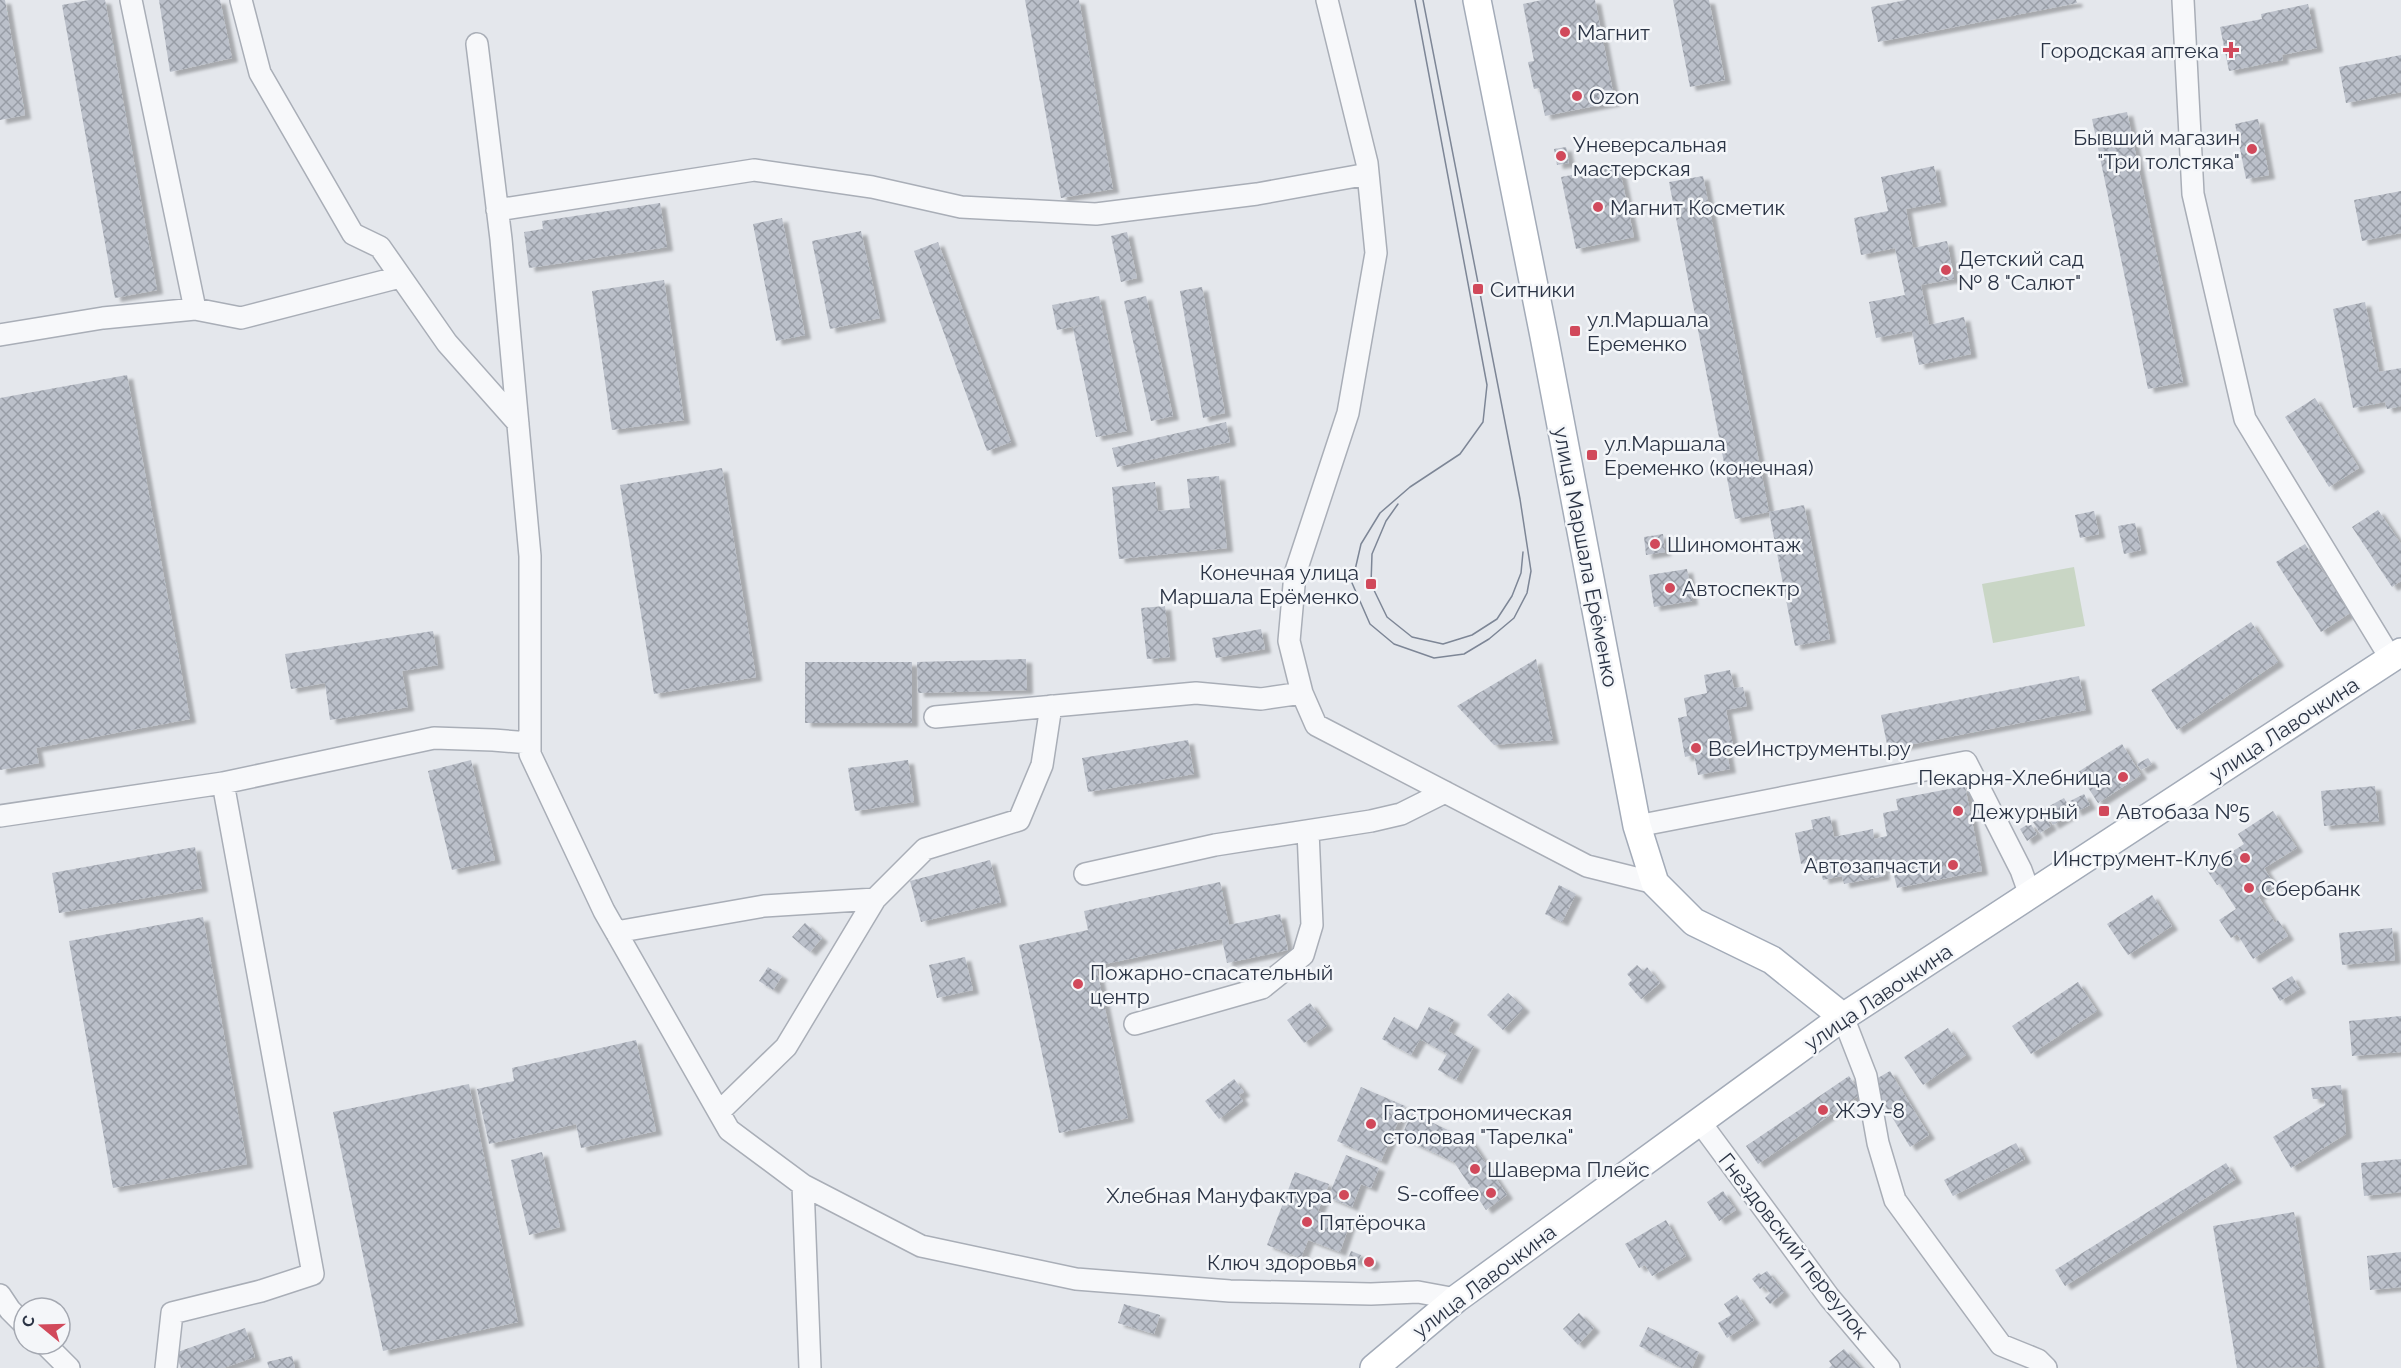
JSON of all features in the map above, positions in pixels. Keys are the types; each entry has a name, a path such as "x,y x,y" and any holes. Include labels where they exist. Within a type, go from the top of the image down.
{"main road":[{"name":"улица Маршала Ерёменко","path":"1477,0 1544,336 1637,826 1655,883 1694,922 1772,960 1843,1017"},
{"name":"улица Лавочкина","path":"1374,1368 1456,1299 1843,1017 2396,656"}],"street":[{"path":"131,0 195,309"},
{"path":"241,0 260,73 353,234 380,248 447,344 518,423"},
{"path":"1327,0 1368,174 1376,254 1348,413 1294,574 1289,641 1302,693 1316,724 1587,866 1655,883"},
{"path":"2183,0 2193,194 2245,419 2396,656"},
{"path":"477,44 497,210 530,556 530,754 616,932 729,1130 803,1185 921,1246 1076,1280 1230,1291 1371,1294 1418,1292 1456,1299"},
{"path":"497,210 754,170 872,187 961,207 1096,214 1257,194 1368,174"},
{"path":"0,335 103,318 195,309 241,318 400,277"},
{"path":"935,717 1196,693 1261,699 1302,693"},
{"path":"719,1112 786,1047 875,899 925,849 1019,820 1042,765 1051,706"},
{"path":"0,816 223,783 434,738 530,743"},
{"path":"1637,826 1966,762 2021,870 2030,896"},
{"path":"166,1368 172,1313 261,1291 313,1274 223,783"},
{"path":"1085,874 1215,845 1371,821 1401,814 1444,792"},
{"path":"1135,1024 1262,988 1303,955 1312,925 1308,831"},
{"path":"616,932 764,906 875,899"},
{"path":"1843,1017 1866,1076 1878,1143 1895,1200 2001,1344 2038,1360 2046,1368"},
{"name":"Гнездовский переулок","path":"1700,1122 1829,1297 1889,1368"},
{"path":"803,1185 810,1368"},
{"path":"0,1295 12,1312"},
{"path":"57,1356 69,1368"}],"green space":[{"path":"2074,567 2085,626 1993,643 1982,584"}],"building":[{"path":"0,0 5,0 25,115 0,120"},
{"path":"89,0 105,0 157,290 115,298 62,5"},
{"path":"159,0 220,0 232,58 170,72"},
{"path":"1025,0 1079,0 1113,189 1061,198"},
{"name":"Магнит","path":"1542,0 1595,0 1615,102 1545,116 1539,88 1534,89 1528,62 1534,61 1523,4"},
{"path":"1673,0 1709,0 1725,80 1690,87"},
{"path":"1906,0 2076,0 2077,3 1878,42 1871,7"},
{"path":"2308,4 2317,48 2282,55 2283,60 2229,71 2220,27 2262,19 2261,14"},
{"path":"2401,55 2401,92 2346,103 2339,67"},
{"path":"2127,112 2183,382 2148,389 2092,119"},
{"name":"Бывший магазин \"Три толстяка\"","path":"2258,119 2269,175 2246,179 2235,124"},
{"name":"Уневерсальная мастерская","path":"1566,147 1569,163 1557,165 1554,149"},
{"name":"Магнит Косметик","path":"1619,166 1634,237 1576,249 1561,177"},
{"path":"1934,166 1941,202 1906,209 1913,248 1947,241 1954,279 1921,285 1929,325 1964,317 1971,354 1919,365 1912,331 1876,338 1869,302 1905,295 1895,248 1861,255 1854,218 1888,211 1881,177"},
{"path":"1703,176 1769,512 1735,519 1669,182"},
{"path":"2401,191 2401,233 2362,241 2354,200"},
{"path":"660,203 667,247 529,268 524,232 543,229 542,221"},
{"path":"782,218 805,335 776,341 753,224"},
{"path":"861,231 880,318 830,329 812,241"},
{"path":"1127,232 1137,278 1121,282 1111,236"},
{"path":"938,242 1011,442 987,451 914,251"},
{"path":"664,280 684,420 612,430 592,291"},
{"path":"1202,287 1225,413 1203,418 1180,291"},
{"path":"1099,296 1127,431 1096,437 1073,328 1086,324 1057,330 1052,305"},
{"path":"1146,296 1173,416 1151,421 1124,301"},
{"path":"2365,302 2379,372 2401,368 2401,406 2387,409 2385,402 2353,408 2333,309"},
{"path":"127,375 190,719 36,748 39,763 0,770 0,398"},
{"path":"2315,398 2359,468 2329,487 2285,417"},
{"path":"1226,422 1230,442 1117,467 1112,448"},
{"path":"722,468 756,677 654,694 620,485"},
{"path":"1219,476 1227,548 1119,559 1112,487 1155,482 1158,511 1190,508 1187,479"},
{"path":"1804,505 1830,639 1795,646 1769,512"},
{"path":"2378,510 2401,544 2401,581 2392,587 2352,527"},
{"path":"2094,511 2099,534 2080,538 2075,515"},
{"path":"2135,523 2141,550 2124,554 2118,526"},
{"name":"Шиномонтаж","path":"1663,534 1665,552 1646,555 1644,537"},
{"path":"2305,544 2350,613 2321,632 2276,562"},
{"name":"Автоспектр","path":"1687,569 1692,601 1654,607 1649,575"},
{"path":"1165,606 1170,657 1147,659 1141,608"},
{"path":"2251,622 2278,662 2177,730 2151,690"},
{"path":"1261,629 1265,649 1216,658 1212,638"},
{"path":"433,631 438,665 402,671 408,707 330,720 325,683 291,689 285,654"},
{"path":"1026,659 1027,690 918,693 917,662"},
{"path":"1536,659 1553,740 1494,745 1457,706"},
{"path":"805,662 912,662 912,723 805,723"},
{"path":"1730,670 1734,688 1743,687 1747,706 1726,710 1733,746 1726,748 1730,769 1698,775 1694,755 1685,757 1678,718 1687,716 1684,698 1707,693 1704,675"},
{"path":"2079,676 2086,710 1888,749 1881,715"},
{"path":"1188,740 1194,774 1088,792 1082,758"},
{"path":"2122,744 2141,775 2098,803 2078,772"},
{"path":"2148,758 2152,764 2141,770 2137,764"},
{"path":"471,760 495,860 452,870 428,771"},
{"path":"908,760 914,802 855,811 848,768"},
{"path":"1965,786 1982,871 1897,888 1892,866 1883,868 1884,876 1844,884 1842,876 1823,880 1819,861 1801,864 1795,833 1813,829 1811,820 1830,816 1834,837 1873,829 1874,839 1887,836 1883,813 1898,810 1896,799"},
{"path":"2375,786 2379,821 2324,826 2321,791"},
{"path":"2084,794 2090,805 2076,812 2070,801"},
{"path":"2064,798 2073,813 2053,825 2044,809"},
{"path":"2273,811 2297,848 2264,868 2275,886 2258,896 2275,923 2278,920 2288,936 2253,959 2237,934 2231,938 2219,920 2236,909 2220,884 2217,885 2206,869 2244,844 2238,834"},
{"path":"2044,815 2051,826 2040,833 2033,822"},
{"path":"2030,823 2037,834 2027,841 2020,829"},
{"path":"195,847 202,888 59,913 52,873"},
{"path":"990,860 1001,902 921,922 910,881"},
{"path":"1220,882 1229,925 1280,914 1288,950 1227,963 1222,939 1096,966 1128,1118 1059,1133 1019,945 1088,930 1084,911"},
{"path":"1559,885 1576,894 1562,922 1545,914"},
{"path":"2152,895 2172,926 2128,955 2107,924"},
{"path":"203,917 247,1164 113,1188 69,941"},
{"path":"805,923 822,938 810,952 792,937"},
{"path":"2392,928 2395,960 2342,965 2339,933"},
{"path":"965,957 973,990 937,998 929,965"},
{"path":"1637,965 1643,971 1647,967 1660,983 1641,999 1628,984 1632,980 1627,974"},
{"path":"768,967 782,976 773,990 759,981"},
{"path":"2292,976 2300,989 2280,1001 2272,988"},
{"path":"2078,982 2097,1011 2031,1054 2012,1026"},
{"path":"1508,993 1524,1008 1503,1030 1487,1015"},
{"path":"1310,1003 1327,1026 1304,1043 1287,1020"},
{"path":"1429,1007 1454,1020 1448,1031 1474,1046 1456,1080 1438,1070 1447,1054 1420,1039 1411,1055 1382,1039 1394,1017 1417,1030"},
{"path":"2401,1016 2401,1052 2352,1056 2349,1021"},
{"path":"1948,1028 1966,1055 1923,1085 1904,1057"},
{"path":"636,1040 656,1131 581,1148 576,1124 489,1144 477,1089 514,1081 512,1068"},
{"path":"1890,1071 1929,1135 1910,1147 1871,1082"},
{"path":"1849,1076 1861,1094 1758,1164 1746,1146"},
{"path":"1234,1079 1244,1092 1239,1095 1243,1101 1219,1119 1205,1101"},
{"path":"469,1084 518,1322 383,1351 333,1112"},
{"path":"2341,1085 2346,1134 2291,1168 2273,1137 2325,1105 2324,1099 2313,1099 2311,1088"},
{"name":"Гастрономическая столовая \"Тарелка\"","path":"1361,1087 1405,1106 1381,1161 1337,1141"},
{"path":"1412,1113 1471,1141 1507,1195 1486,1210 1454,1162 1401,1137"},
{"path":"2016,1143 2025,1159 1953,1196 1944,1180"},
{"path":"542,1152 560,1227 529,1235 511,1160"},
{"path":"1346,1155 1379,1168 1371,1188 1361,1184 1352,1207 1328,1197"},
{"path":"2401,1159 2401,1192 2364,1196 2361,1163"},
{"path":"2226,1163 2236,1179 2065,1286 2055,1270"},
{"path":"1295,1172 1329,1184 1318,1211 1350,1223 1340,1252 1308,1240 1301,1258 1267,1245"},
{"path":"1723,1191 1736,1210 1719,1221 1707,1202"},
{"path":"2294,1212 2319,1367 2237,1368 2213,1226"},
{"path":"1666,1220 1686,1256 1652,1276 1645,1265 1639,1268 1625,1244"},
{"path":"1351,1251 1361,1255 1358,1263 1348,1259"},
{"path":"2401,1252 2401,1287 2370,1290 2367,1256"},
{"name":"Ключ здоровья","path":"1369,1257 1373,1258 1373,1266 1369,1267 1365,1266 1364,1262 1365,1258"},
{"path":"1767,1271 1784,1292 1770,1304 1765,1298 1770,1293 1764,1286 1760,1289 1752,1279 1759,1273 1761,1275"},
{"path":"1737,1295 1754,1320 1727,1338 1718,1323 1731,1315 1724,1304"},
{"path":"1124,1304 1160,1315 1154,1334 1118,1323"},
{"path":"1579,1313 1594,1328 1578,1345 1563,1329"},
{"path":"1648,1327 1699,1352 1692,1368 1682,1368 1639,1346"},
{"path":"245,1328 255,1357 223,1368 181,1368 175,1353"},
{"path":"1844,1349 1861,1368 1829,1368 1832,1365 1829,1361"},
{"path":"292,1356 295,1368 269,1368 267,1362"}],"tram line":[{"path":"1415,0 1487,385 1483,422 1460,454 1410,487 1380,513 1361,544 1352,583 1370,624 1394,644 1434,658 1464,654 1489,639 1514,618 1527,593 1531,571 1520,499 1423,0"},
{"path":"1398,504 1386,521 1372,554 1371,584 1387,617 1412,637 1443,644 1472,635 1497,619 1512,596 1521,573 1523,552"}],"place":[{"name":"Магнит","path":"1565,32"},
{"name":"Городская аптека","path":"2231,50"},
{"name":"Ozon","path":"1577,96"},
{"name":"Бывший магазин \"Три толстяка\"","path":"2252,149"},
{"name":"Уневерсальная мастерская","path":"1561,156"},
{"name":"Магнит Косметик","path":"1598,207"},
{"name":"Детский сад № 8 \"Салют\"","path":"1946,270"},
{"name":"Ситники","path":"1478,289"},
{"name":"ул.Маршала Еременко","path":"1575,331"},
{"name":"ул.Маршала Еременко (конечная)","path":"1592,455"},
{"name":"Шиномонтаж","path":"1655,544"},
{"name":"Конечная улица Маршала Ерёменко","path":"1371,584"},
{"name":"Автоспектр","path":"1670,588"},
{"name":"ВсеИнструменты.ру","path":"1696,748"},
{"name":"Пекарня-Хлебница","path":"2123,777"},
{"name":"Дежурный","path":"1958,811"},
{"name":"Автобаза №5","path":"2104,811"},
{"name":"Инструмент-Клуб","path":"2245,858"},
{"name":"Автозапчасти","path":"1953,865"},
{"name":"Сбербанк","path":"2249,888"},
{"name":"Пожарно-спасательный центр","path":"1078,984"},
{"name":"ЖЭУ-8","path":"1823,1110"},
{"name":"Гастрономическая столовая \"Тарелка\"","path":"1371,1124"},
{"name":"Шаверма Плейс","path":"1475,1169"},
{"name":"S-coffee","path":"1491,1193"},
{"name":"Хлебная Мануфактура","path":"1344,1195"},
{"name":"Пятёрочка","path":"1307,1222"},
{"name":"Ключ здоровья","path":"1369,1262"}]}
